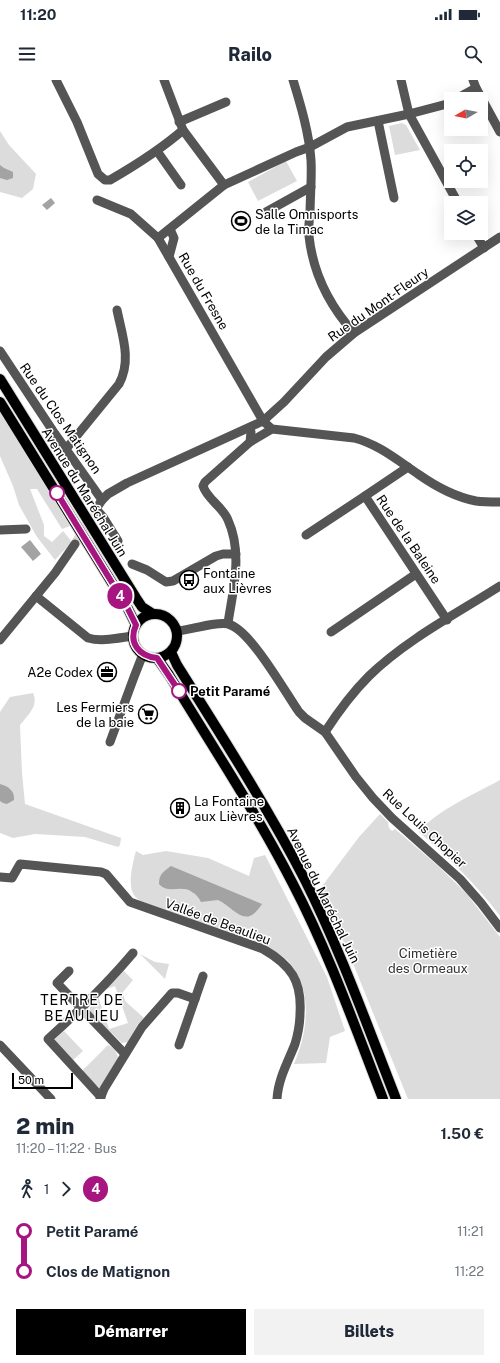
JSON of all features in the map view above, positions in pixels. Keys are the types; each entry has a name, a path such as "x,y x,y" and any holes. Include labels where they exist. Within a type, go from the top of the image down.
{"main road":[{"name":"Avenue du Maréchal Juin","path":"0,379 136,598 142,607 153,614"},
{"name":"Avenue du Maréchal Juin","path":"0,402 127,607 136,625"},
{"path":"153,614 163,615 168,618 175,626 176,631 176,642 171,652 157,658 143,654 137,648 133,636 136,625 143,618 153,614"},
{"name":"Avenue du Maréchal Juin","path":"171,652 177,665 280,834 304,878 326,923 396,1099"},
{"name":"Avenue du Maréchal Juin","path":"157,658 173,681 261,824 293,884 316,931 383,1099"}],"street":[{"path":"56,80 77,122 98,174 105,180 110,180 157,151 181,126 226,102"},
{"path":"164,80 181,126 224,185"},
{"path":"293,80 301,106 310,148 311,187 309,235 317,273 323,290 338,315 354,333"},
{"path":"401,80 409,114 454,196"},
{"path":"464,92 474,84 500,132"},
{"path":"158,238 224,185 289,155 310,148 347,127 444,105"},
{"path":"378,121 394,198"},
{"path":"157,151 181,184"},
{"path":"266,212 311,187"},
{"name":"Rue du Fresne","path":"97,200 131,214 158,238 263,421 272,429"},
{"path":"169,257 174,238 170,229"},
{"name":"Rue du Mont-Fleury","path":"102,500 108,494 142,475 263,421 284,402 326,357 354,333 500,236"},
{"path":"479,240 484,248"},
{"path":"66,449 120,384 124,374 126,351 117,310"},
{"name":"Rue du Clos Matignon","path":"0,351 13,373 102,500"},
{"path":"249,428 251,432 250,442"},
{"path":"176,631 228,623 236,571 236,554 233,535 229,521 225,514 203,486 205,482 250,442 272,429 354,438 364,441 376,446 435,485 456,495 476,501 500,502"},
{"name":"Rue de la Baleine","path":"408,467 365,496 447,620"},
{"path":"306,535 365,496"},
{"path":"102,500 96,509 103,516 118,541"},
{"path":"0,530 26,529"},
{"path":"0,640 62,564 75,544"},
{"path":"132,564 147,570 166,582 173,581 216,556 223,554 236,554"},
{"path":"331,632 416,574"},
{"path":"325,732 368,677 397,652 500,586"},
{"path":"36,596 88,638 102,640 133,636"},
{"name":"Rue Louis Chopier","path":"228,623 244,633 299,712 304,718 325,732 356,777 373,798 392,818 460,879 500,928"},
{"path":"110,742 143,654"},
{"name":"Vallée de Beaulieu","path":"0,877 12,878 20,864 100,872 106,874 130,902 263,949 280,960 296,981 300,991 300,1022 296,1041 281,1078 277,1099"},
{"path":"133,952 114,975 81,1009 48,1039 101,1098 104,1090 142,1027 172,993 178,993 196,998"},
{"path":"69,971 57,982 125,1054"},
{"path":"179,1045 203,976"},
{"path":"0,1045 51,1099"}],"green space":[{"path":"402,123 406,125 420,150 395,155 389,126"},
{"path":"0,131 9,145 36,174 33,189 22,198 0,192"},
{"path":"286,161 297,181 258,201 248,182"},
{"path":"0,413 13,431 70,526 62,529 37,489 30,489 44,525 44,536 52,542 63,531 72,542 55,560 37,537 19,505 13,486 0,456"},
{"path":"33,693 35,702 34,706 20,725 25,804 121,838 120,845 118,847 85,837 35,834 13,838 0,833 0,712 10,697"},
{"path":"500,780 500,916 462,872 419,832 446,810"},
{"name":"Cimetière des Ormeaux","path":"380,814 388,822 389,828 392,831 395,829 437,865 466,893 500,937 500,1099 408,1099 350,956 320,889 359,837"},
{"path":"136,851 143,855 166,851 208,858 249,876 254,858 265,855 327,977 345,1031 330,1037 326,1063 294,1064 303,1038 306,1010 305,996 301,983 296,971 287,960 269,948 138,899 132,891 131,885 131,873"},
{"path":"140,954 155,962 169,964 165,979"},
{"path":"124,971 133,980 123,992 125,1001 144,1018 138,1024 128,1042 122,1043 90,1012 90,1007 98,996 109,1029 128,1023 115,986 104,990"},
{"path":"64,1031 83,1051 72,1061 53,1041"},
{"path":"108,1045 115,1050 118,1058 100,1088 81,1072"}],"shaded area":[{"path":"0,165 13,172 13,178 7,180 0,178"},
{"path":"51,198 55,203 47,210 42,205"},
{"path":"30,540 41,554 33,561 21,547"},
{"path":"0,784 10,789 14,800 7,804 0,801"},
{"path":"171,866 262,904 256,912 245,917 218,900 201,902 196,895 188,890 167,889 159,884 160,878 161,875"}],"tunnel":[{"path":"75,544 96,509"}],"bus line":[{"name":"4","path":"57,493 127,607 136,625 133,636 135,645 143,654 157,658 179,691"}],"place":[{"name":"Salle Omnisports de la Timac","path":"241,221"},
{"name":"Fontaine aux Lièvres","path":"189,580"},
{"name":"A2e Codex","path":"107,672"},
{"name":"Petit Paramé","path":"179,691"},
{"name":"Les Fermiers de la baie","path":"148,714"},
{"name":"La Fontaine aux Lièvres","path":"180,808"}],"district":[{"name":"TERTRE DE BEAULIEU","path":"82,1008"}]}
